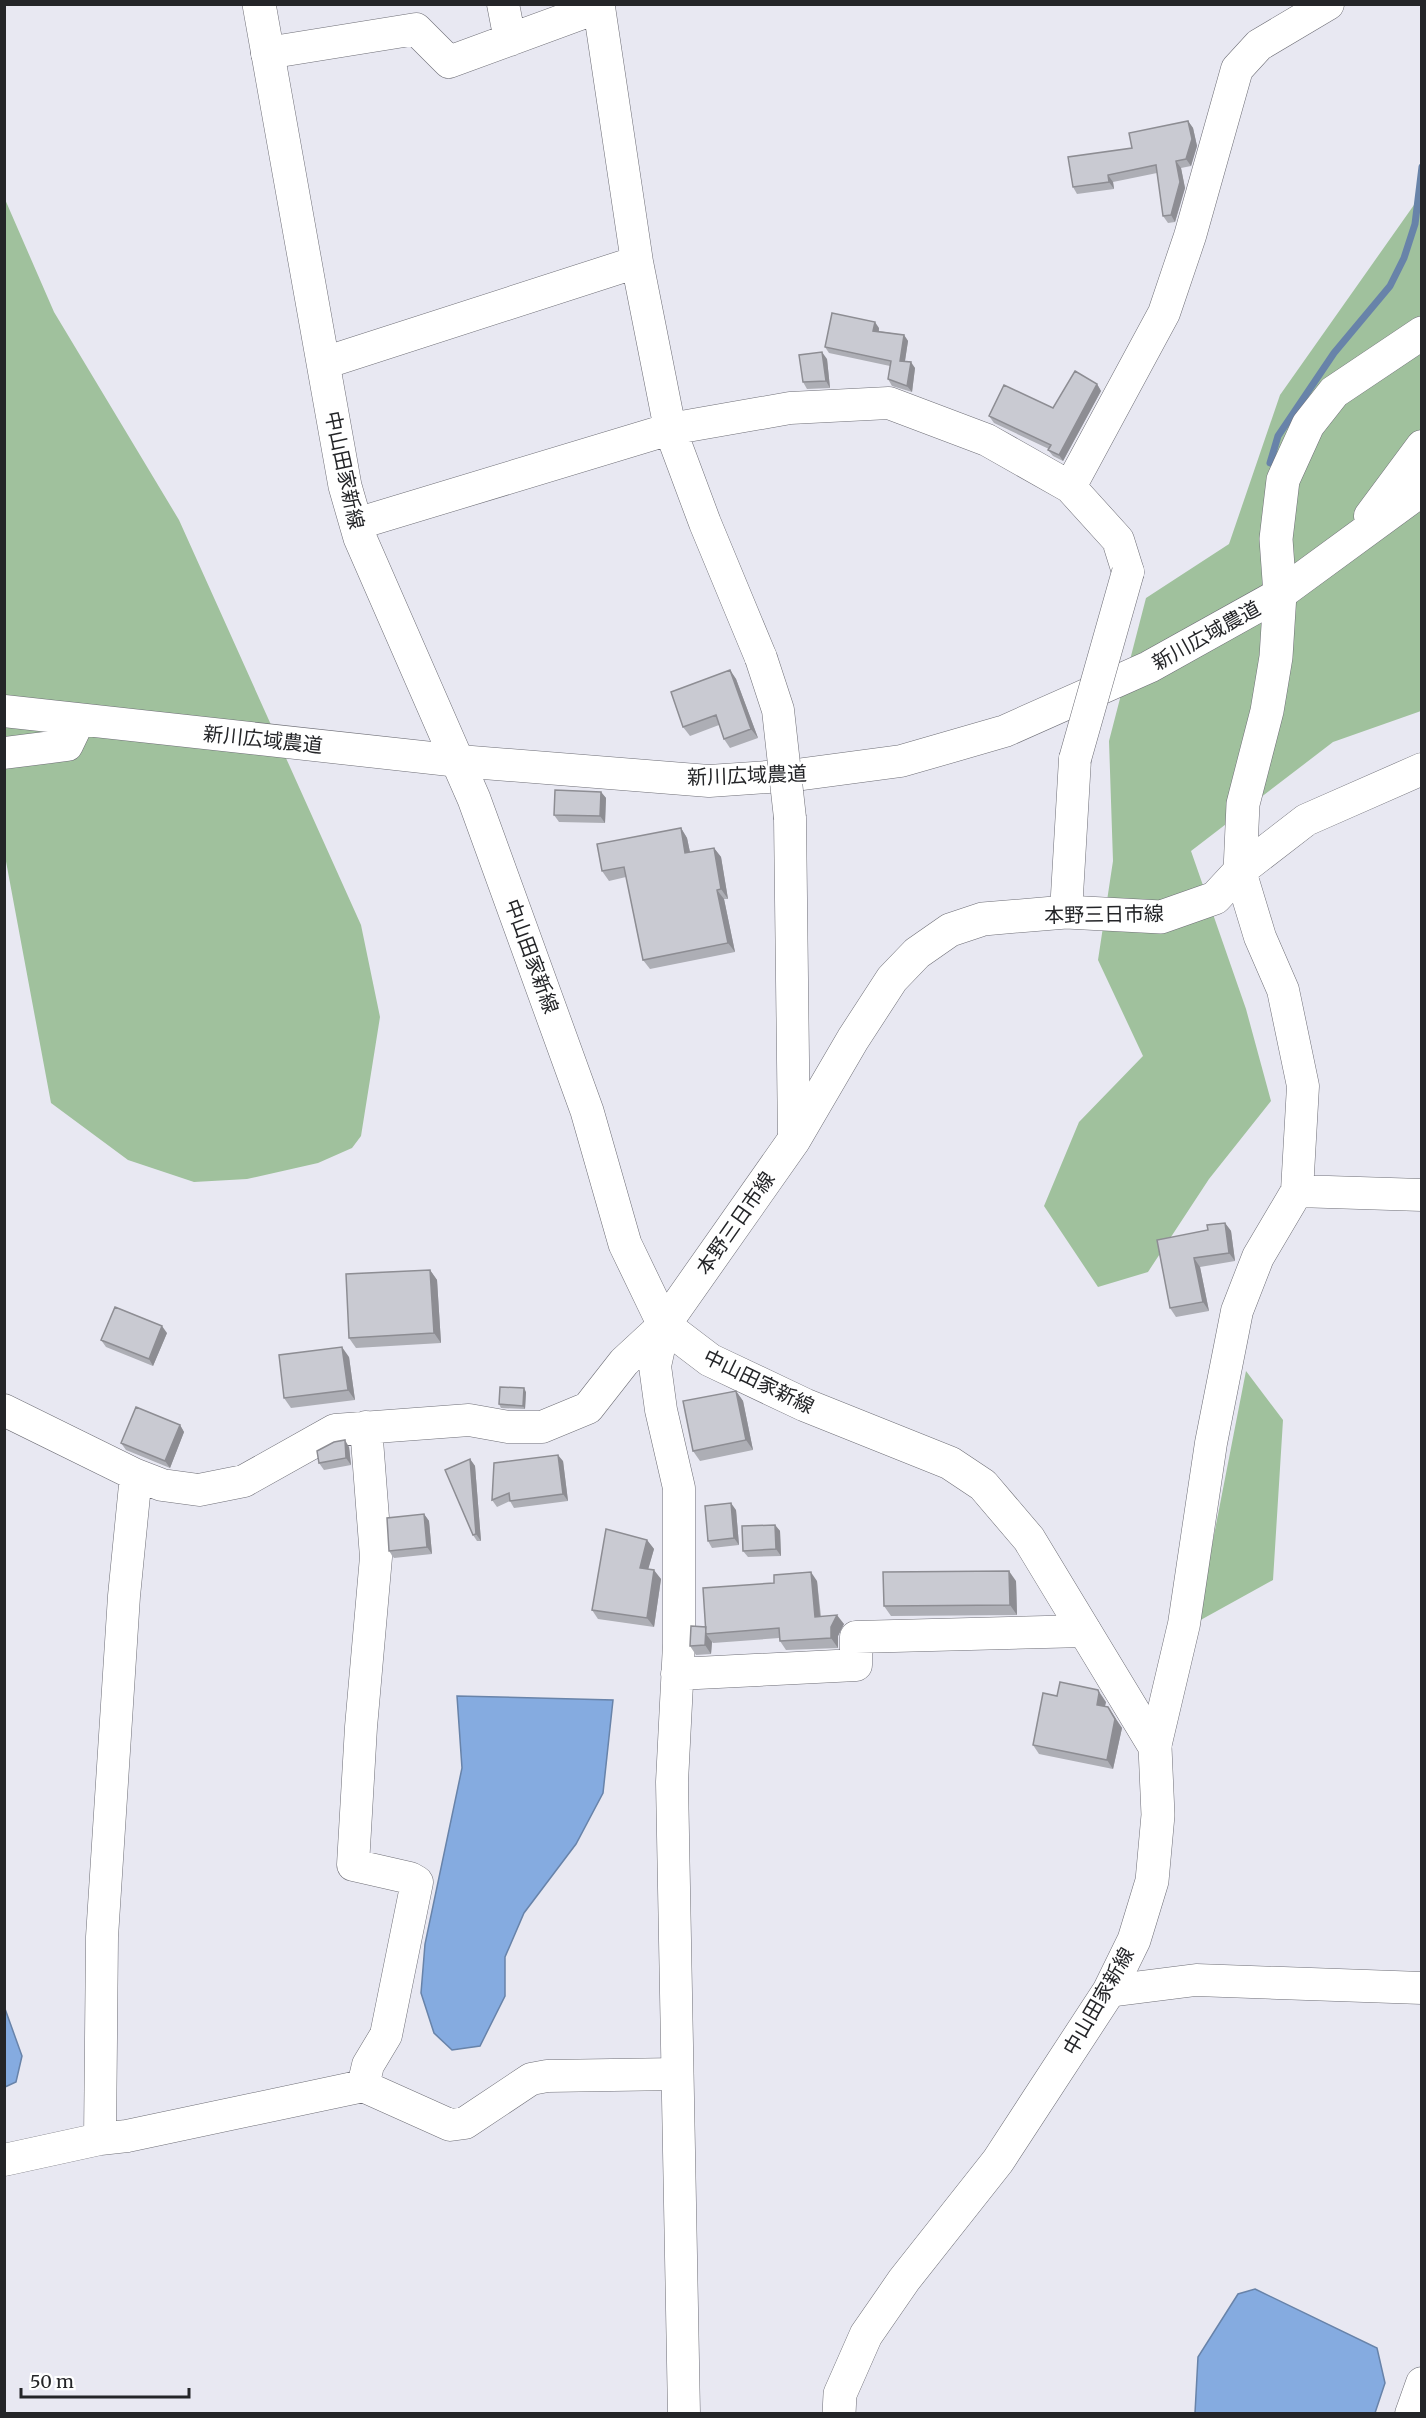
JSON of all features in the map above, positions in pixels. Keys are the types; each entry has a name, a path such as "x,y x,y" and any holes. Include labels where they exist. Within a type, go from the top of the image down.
{"main road":[{"name":"中山田家新線","path":"259,4 345,486 360,538 459,761 556,1020 587,1111 625,1244 664,1325 710,1360 805,1406 950,1463 983,1485 1029,1539 1155,1747 1158,1815 1152,1881 1134,1940 1109,1991 998,2161 904,2280 866,2334 840,2394 839,2414"},
{"path":"1240,872 1243,804 1267,711 1276,657 1280,594 1276,539 1283,480 1308,425 1334,392 1422,333"},
{"name":"本野三日市線","path":"664,1325 794,1140 853,1039 892,979 917,953 950,930 983,920 1066,912 1161,916 1215,898 1240,872"}],"street":[{"path":"503,4 510,39"},
{"path":"1070,487 1164,313 1190,236 1237,69 1259,45 1328,4"},
{"path":"267,53 416,29 449,62 599,7 637,262 670,429 705,523 761,658 778,710 790,818 794,1140"},
{"path":"324,363 637,262"},
{"path":"356,524 670,429 790,408 889,403 987,440 1070,487 1118,540 1128,572 1075,759 1066,912"},
{"path":"1352,541 1422,446"},
{"name":"新川広域農道","path":"4,711 459,761 709,781 796,775 901,761 1005,731 1149,667 1280,594 1422,490"},
{"path":"4,753 67,745 79,720"},
{"path":"1155,1747 1184,1624 1211,1443 1237,1311 1258,1257 1297,1191 1303,1086 1283,990 1260,937 1240,872 1306,820 1422,769"},
{"path":"1297,1191 1422,1194"},
{"path":"4,1410 136,1475 162,1485 199,1490 244,1481 335,1430 469,1420 508,1427 542,1427 588,1408 624,1362 664,1325"},
{"path":"664,1325 655,1366 661,1410 679,1488 677,1674 672,1782 684,2414"},
{"path":"363,2086 368,2065 386,2035 417,1882 410,1878 352,1865 376,1557 366,1427"},
{"path":"100,2139 102,1937 124,1596 136,1475"},
{"path":"677,1674 856,1665 856,1637 1085,1631"},
{"path":"1109,1991 1196,1980 1422,1988"},
{"path":"4,2160 363,2086 450,2125 465,2123 531,2079 547,2076 677,2074"},
{"path":"1411,2414 1422,2383"}],"green space":[{"path":"1421,195 1421,711 1333,742 1191,851 1246,1009 1271,1101 1209,1179 1148,1272 1098,1287 1044,1206 1079,1122 1143,1056 1098,960 1113,861 1109,741 1146,598 1229,544 1280,395"},
{"path":"4,197 54,312 179,520 361,925 380,1017 361,1136 352,1148 318,1163 247,1179 194,1182 128,1160 51,1103 5,856"},
{"path":"1246,1371 1283,1420 1273,1580 1197,1622"}],"water":[{"path":"457,1696 613,1700 603,1793 576,1844 524,1913 505,1957 505,1996 480,2046 452,2050 434,2033 421,1993 425,1944 462,1768"},
{"path":"4,2006 22,2056 16,2082 5,2087"},
{"path":"1255,2289 1377,2348 1385,2383 1375,2413 1195,2413 1198,2357 1238,2294"}],"building":[{"path":"1188,121 1192,139 1186,159 1176,161 1180,182 1171,215 1163,216 1156,165 1108,175 1109,182 1073,187 1068,157 1132,148 1129,133"},
{"path":"832,313 875,322 873,331 904,335 900,361 911,362 907,386 888,379 891,361 825,347"},
{"path":"822,352 826,381 803,382 799,355"},
{"path":"1075,371 1097,384 1059,455 1048,450 1051,445 989,416 1004,385 1053,408"},
{"path":"730,670 751,729 724,739 716,715 683,727 671,692"},
{"path":"555,790 601,792 600,816 554,815"},
{"path":"681,828 685,853 714,848 721,889 717,890 728,943 643,960 624,867 602,871 597,844"},
{"path":"1225,1223 1229,1253 1194,1258 1203,1302 1170,1308 1157,1240 1208,1230 1207,1225"},
{"path":"430,1270 434,1333 349,1338 346,1274"},
{"path":"115,1307 162,1326 149,1359 101,1340"},
{"path":"342,1347 348,1390 284,1398 279,1355"},
{"path":"500,1387 524,1388 523,1406 499,1404"},
{"path":"736,1391 746,1440 693,1451 683,1401"},
{"path":"136,1407 180,1425 165,1461 121,1443"},
{"path":"345,1440 346,1458 319,1463 317,1451 334,1442"},
{"path":"558,1455 563,1494 510,1501 509,1493 492,1500 494,1463"},
{"path":"470,1459 476,1534 473,1535 445,1470"},
{"path":"731,1503 734,1538 708,1541 705,1506"},
{"path":"424,1514 427,1547 389,1551 387,1518"},
{"path":"775,1525 776,1549 743,1551 742,1526"},
{"path":"606,1529 647,1540 640,1568 654,1570 647,1618 592,1610"},
{"path":"1009,1571 1010,1605 884,1606 883,1572"},
{"path":"811,1572 815,1617 837,1615 831,1627 831,1638 780,1641 779,1628 706,1634 703,1588 774,1583 774,1575"},
{"path":"691,1626 706,1627 705,1645 690,1646"},
{"path":"1060,1682 1098,1690 1097,1705 1108,1707 1115,1719 1107,1760 1033,1745 1043,1693 1057,1696"}],"waterway":[{"path":"1270,463 1278,436 1334,353 1390,286 1404,258 1415,224 1422,167"}]}
